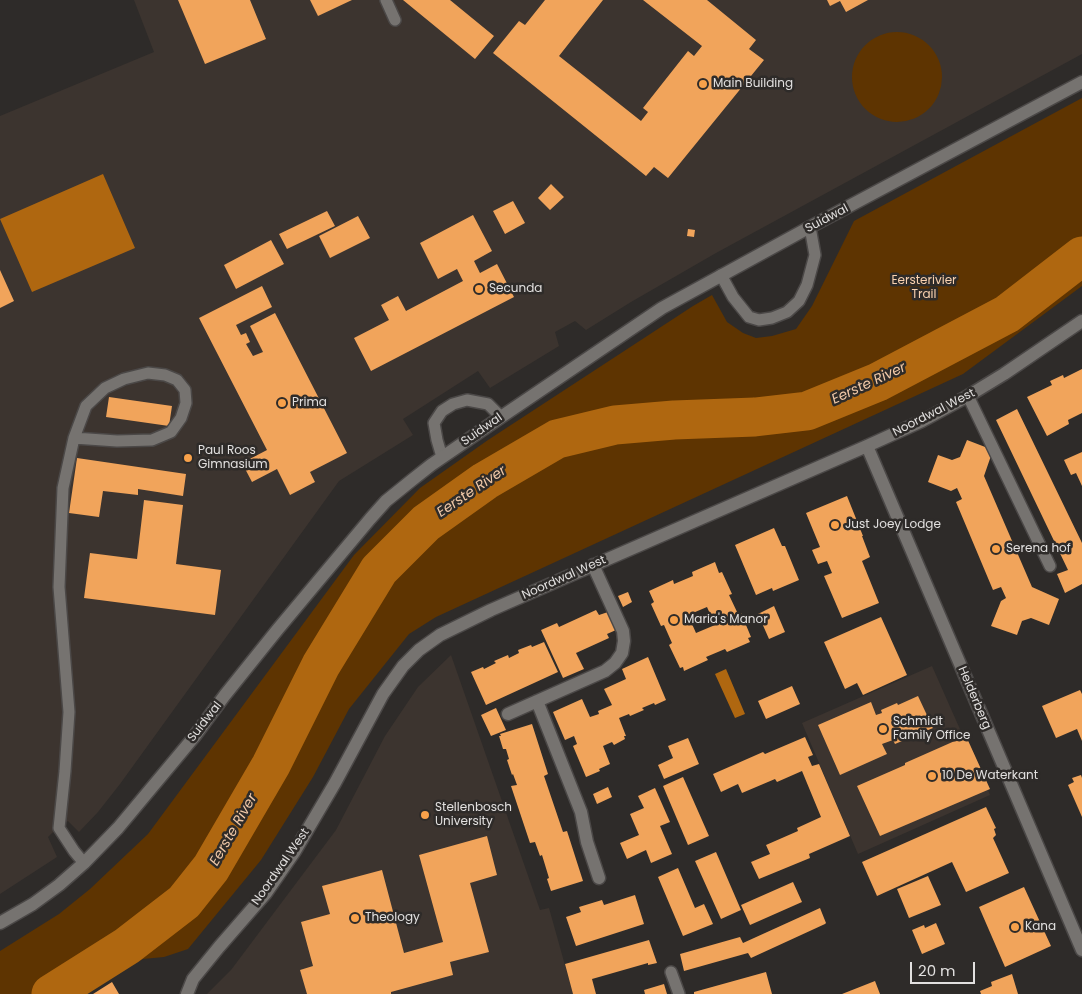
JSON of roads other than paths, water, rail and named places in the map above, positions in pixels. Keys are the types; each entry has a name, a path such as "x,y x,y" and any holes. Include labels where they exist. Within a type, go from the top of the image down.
{"street":[{"name":"Suidwal","path":"0,923 33,904 59,885 84,863 118,828 194,737 278,629 370,519 386,501 412,480 442,457 662,308 1082,82"},
{"name":"Noordwal West","path":"187,994 193,979 266,893 295,851 335,783 383,694 403,666 419,650 440,635 491,610 922,421 1004,374 1082,321"},
{"name":"Helderberg","path":"867,446 1082,950"},
{"path":"508,714 605,672 622,653 623,631 593,566"},
{"path":"537,701 581,812 587,842 599,878"}],"lane":[{"path":"386,0 395,20"},
{"path":"721,275 733,297 749,317 759,320 772,318 787,312 799,301 807,285 815,256 810,227"},
{"path":"74,438 116,441 152,440 170,432 181,418 186,403 185,390 177,380 148,373 124,379 105,388 86,406 74,438 63,488 60,587 69,712 59,828 84,863"},
{"path":"968,396 1050,566"},
{"path":"442,457 434,423 442,411 453,404 467,400 488,404 501,417"},
{"path":"671,972 679,994"}],"waterway":[{"name":"Eerste River","path":"51,994 127,946 184,902 211,868 271,765 321,665 379,570 426,523 485,481 557,439 615,425 674,420 755,417 807,411 878,382 1007,314 1082,256"}],"place":[{"name":"Main Building","path":"703,84"},
{"name":"Secunda","path":"479,289"},
{"name":"Prima","path":"282,403"},
{"name":"Paul Roos Gimnasium","path":"188,458"},
{"name":"Just Joey Lodge","path":"835,525"},
{"name":"Serena hof","path":"996,549"},
{"name":"Maria's Manor","path":"674,620"},
{"name":"Schmidt Family Office","path":"883,729"},
{"name":"10 De Waterkant","path":"932,776"},
{"name":"Stellenbosch University","path":"425,815"},
{"name":"Theology","path":"355,918"},
{"name":"Kana","path":"1015,927"}],"park label":[{"name":"Eersterivier Trail","path":"924,288"}]}
